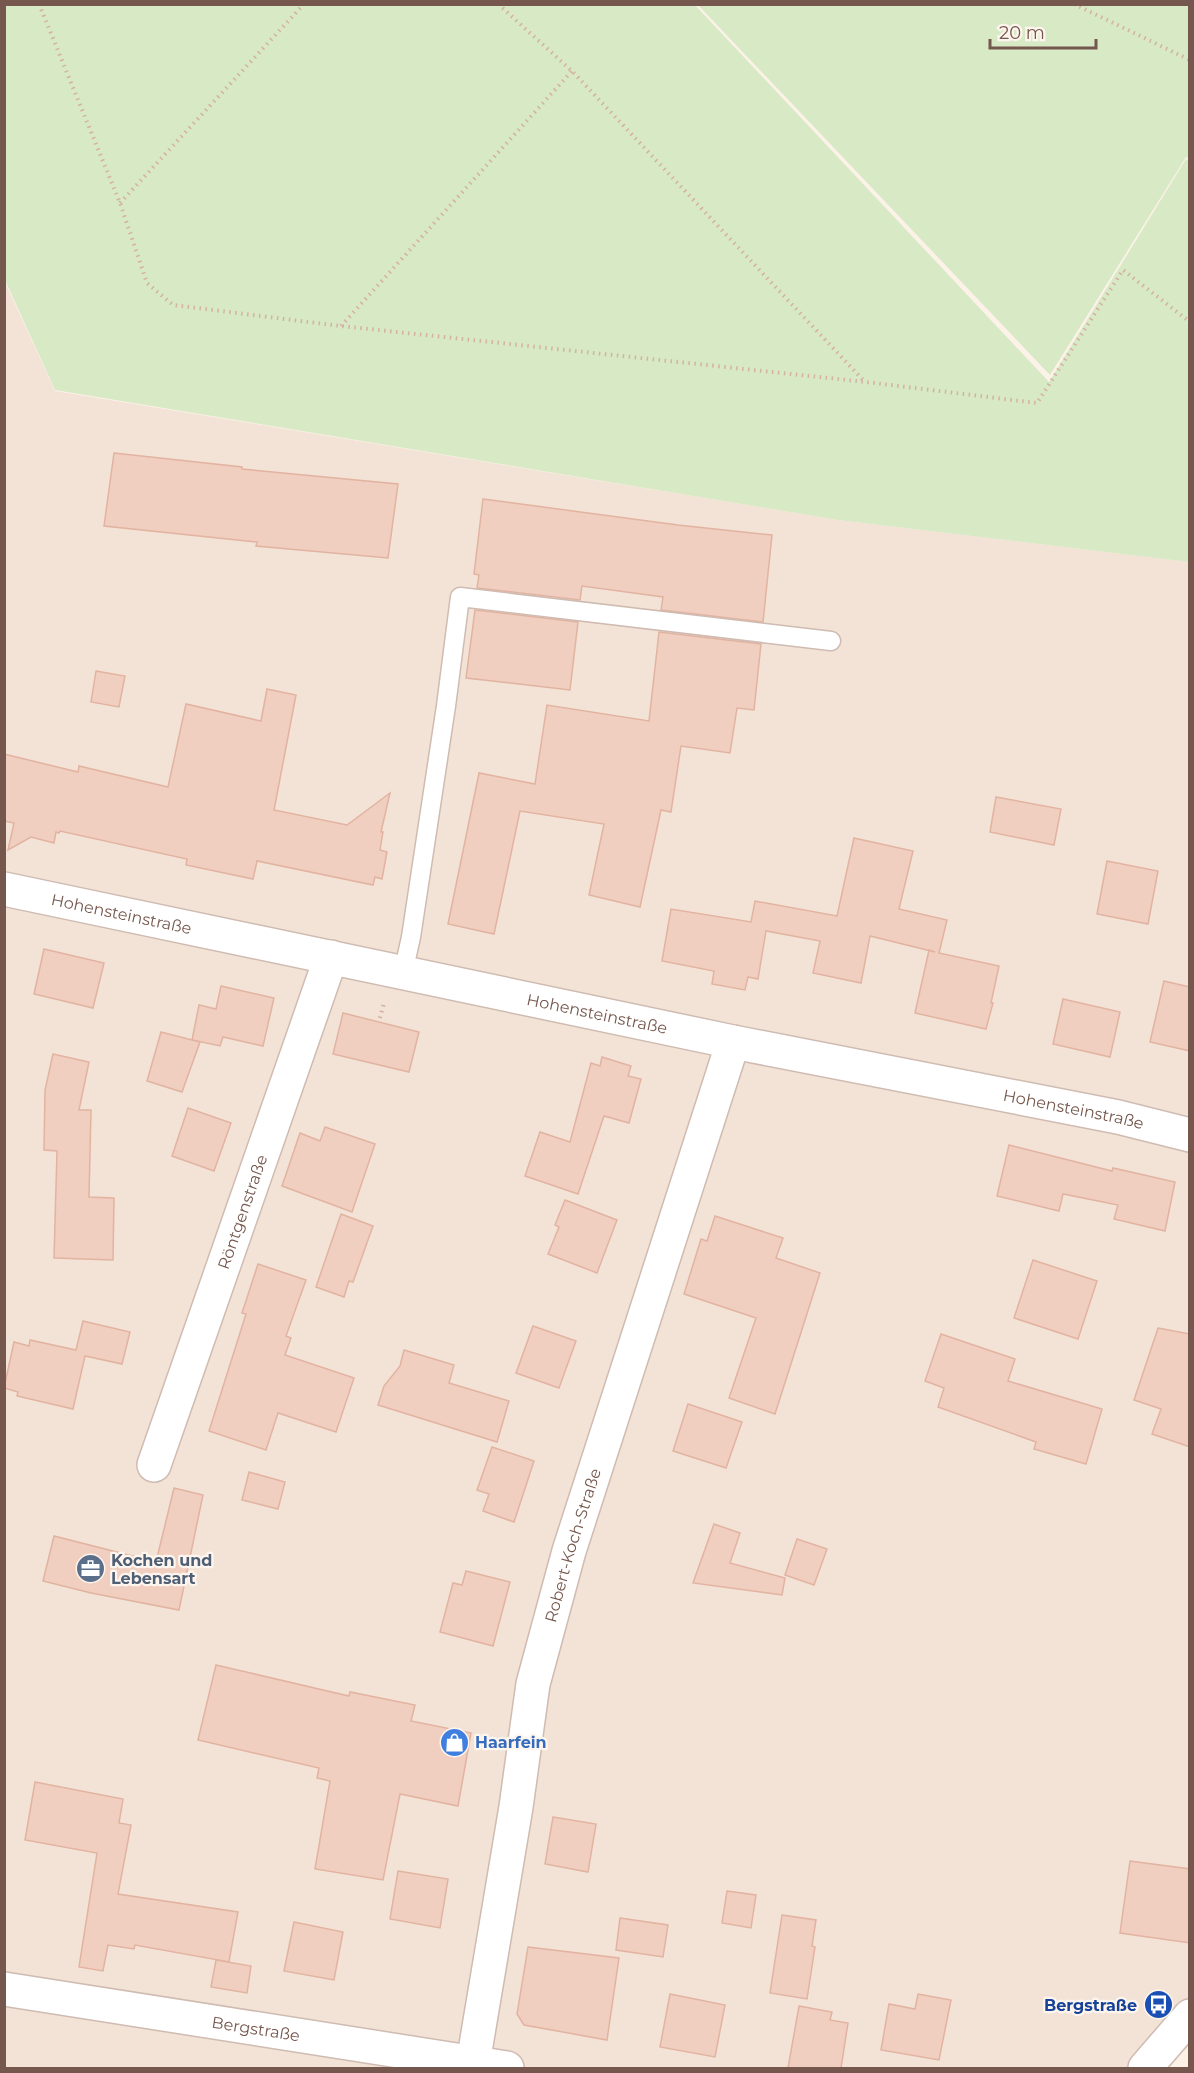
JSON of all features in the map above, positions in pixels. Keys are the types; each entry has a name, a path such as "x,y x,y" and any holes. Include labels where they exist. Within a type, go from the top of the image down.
{"street":[{"name":"Hohensteinstraße","path":"4,889 733,1042 1118,1117 1190,1135"},
{"name":"Röntgenstraße","path":"154,1465 331,957"},
{"name":"Robert-Koch-Straße","path":"473,2063 516,1807 532,1684 569,1551 733,1042"},
{"name":"Bergstraße","path":"4,1989 507,2068"},
{"path":"1145,2068 1190,2016"}],"lane":[{"path":"403,973 411,937 441,740 460,597 831,641"}],"path":[{"path":"39,4 120,203 147,283 173,305 341,326 866,382 1037,404 1123,270 1190,322"},
{"path":"120,203 304,4"},
{"path":"498,4 572,70 866,382"},
{"path":"1074,4 1190,60"},
{"path":"341,326 572,70"}],"shaded area":[{"path":"4,280 55,391 838,520 1189,562 1190,2043 1167,2068 5,2068"}],"green space":[{"path":"4,5 695,5 1049,382 1186,159 1190,162 1189,562 838,520 55,390 5,280"},
{"path":"698,5 1189,5 1189,159 1186,157 1050,375"}],"building":[{"path":"114,453 242,467 242,469 398,484 388,558 256,546 257,542 104,526"},
{"path":"483,499 772,535 763,622 661,610 663,597 582,586 580,600 477,588 479,575 474,574"},
{"path":"475,610 578,622 570,690 466,678"},
{"path":"659,632 761,644 754,710 737,708 730,753 681,746 671,812 661,810 640,907 589,895 604,824 520,811 494,934 448,924 479,773 535,784 547,705 649,721"},
{"path":"96,671 125,676 119,707 91,702"},
{"path":"267,689 296,695 274,810 347,825 390,793 381,832 383,832 380,850 387,852 382,879 375,877 373,885 257,861 253,879 186,865 187,859 60,831 56,832 54,843 31,837 8,850 14,823 4,821 4,754 78,772 79,766 168,787 186,704 261,721"},
{"path":"996,797 1061,809 1054,845 990,832"},
{"path":"854,838 913,851 899,909 947,920 939,953 999,966 986,1029 915,1013 929,950 870,936 861,983 813,973 820,941 766,931 758,979 748,977 745,990 712,984 714,971 662,961 671,909 751,922 755,901 837,916"},
{"path":"1107,861 1158,871 1148,924 1097,914"},
{"path":"44,949 104,963 93,1008 34,994"},
{"path":"1164,981 1190,987 1190,1051 1150,1042"},
{"path":"221,986 274,998 263,1046 223,1037 220,1046 192,1040 199,1005 216,1009"},
{"path":"1063,999 1120,1012 1110,1057 1053,1044"},
{"path":"343,1013 419,1032 409,1072 333,1054"},
{"path":"161,1032 200,1042 182,1092 147,1081"},
{"path":"53,1054 89,1062 79,1110 91,1110 89,1197 114,1198 113,1260 54,1258 57,1151 44,1150 45,1090"},
{"path":"602,1057 631,1066 628,1076 641,1079 629,1123 604,1116 578,1194 525,1176 540,1132 570,1142 591,1063 600,1066"},
{"path":"188,1108 231,1123 214,1171 172,1156"},
{"path":"325,1127 375,1144 352,1212 282,1186 300,1133 320,1141"},
{"path":"1009,1145 1112,1171 1113,1168 1175,1182 1165,1231 1114,1219 1118,1205 1063,1194 1059,1211 997,1196"},
{"path":"565,1200 617,1220 597,1273 548,1254 559,1227 555,1225"},
{"path":"341,1214 373,1226 353,1282 349,1281 344,1297 316,1287"},
{"path":"715,1216 783,1238 776,1258 820,1273 775,1414 729,1398 756,1318 684,1294 701,1239 707,1241"},
{"path":"1033,1260 1097,1281 1078,1339 1014,1318"},
{"path":"258,1264 306,1280 286,1336 291,1338 285,1355 354,1378 336,1432 278,1413 266,1450 209,1431 246,1314 242,1313"},
{"path":"83,1321 130,1332 122,1364 85,1356 73,1409 17,1396 18,1392 4,1388 14,1342 29,1346 30,1340 76,1350"},
{"path":"533,1326 576,1341 559,1388 516,1373"},
{"path":"1158,1328 1190,1334 1190,1447 1152,1434 1161,1409 1134,1400"},
{"path":"941,1334 1015,1359 1008,1381 1102,1409 1086,1464 1034,1449 1036,1442 938,1407 944,1388 925,1381"},
{"path":"404,1350 454,1365 449,1383 509,1401 497,1442 378,1405 384,1386 400,1366"},
{"path":"688,1404 742,1422 726,1468 673,1451"},
{"path":"492,1447 534,1461 514,1522 483,1511 489,1494 477,1490"},
{"path":"249,1472 285,1482 278,1509 242,1500"},
{"path":"174,1488 203,1495 179,1610 43,1581 54,1536 156,1562"},
{"path":"714,1524 740,1533 730,1563 785,1578 782,1595 693,1583"},
{"path":"797,1539 827,1549 814,1585 785,1575"},
{"path":"466,1571 510,1582 493,1646 440,1632 453,1583 462,1585"},
{"path":"216,1665 349,1696 350,1692 415,1705 411,1721 471,1733 458,1806 400,1794 383,1880 315,1869 330,1781 317,1778 319,1768 198,1740"},
{"path":"35,1782 123,1799 119,1823 131,1825 118,1894 238,1912 229,1962 135,1945 134,1949 108,1945 103,1971 79,1967 97,1853 25,1840"},
{"path":"553,1817 596,1824 588,1872 545,1864"},
{"path":"1130,1861 1190,1869 1190,1943 1120,1933"},
{"path":"398,1871 448,1879 440,1928 390,1919"},
{"path":"727,1891 756,1895 751,1928 722,1923"},
{"path":"782,1915 816,1920 812,1946 815,1947 807,1999 770,1993"},
{"path":"620,1918 668,1925 663,1957 616,1950"},
{"path":"294,1922 343,1932 334,1980 284,1971"},
{"path":"528,1947 619,1958 607,2040 524,2025 517,2014"},
{"path":"216,1960 251,1966 247,1993 211,1987"},
{"path":"670,1994 725,2005 715,2057 660,2047"},
{"path":"918,1994 951,2000 939,2060 881,2050 889,2004 915,2009"},
{"path":"799,2006 832,2012 830,2020 848,2023 841,2068 788,2068"}],"place":[{"name":"Kochen und Lebensart","path":"90,1569"},
{"name":"Haarfein","path":"454,1742"},
{"name":"Bergstraße","path":"1158,2005"}]}
